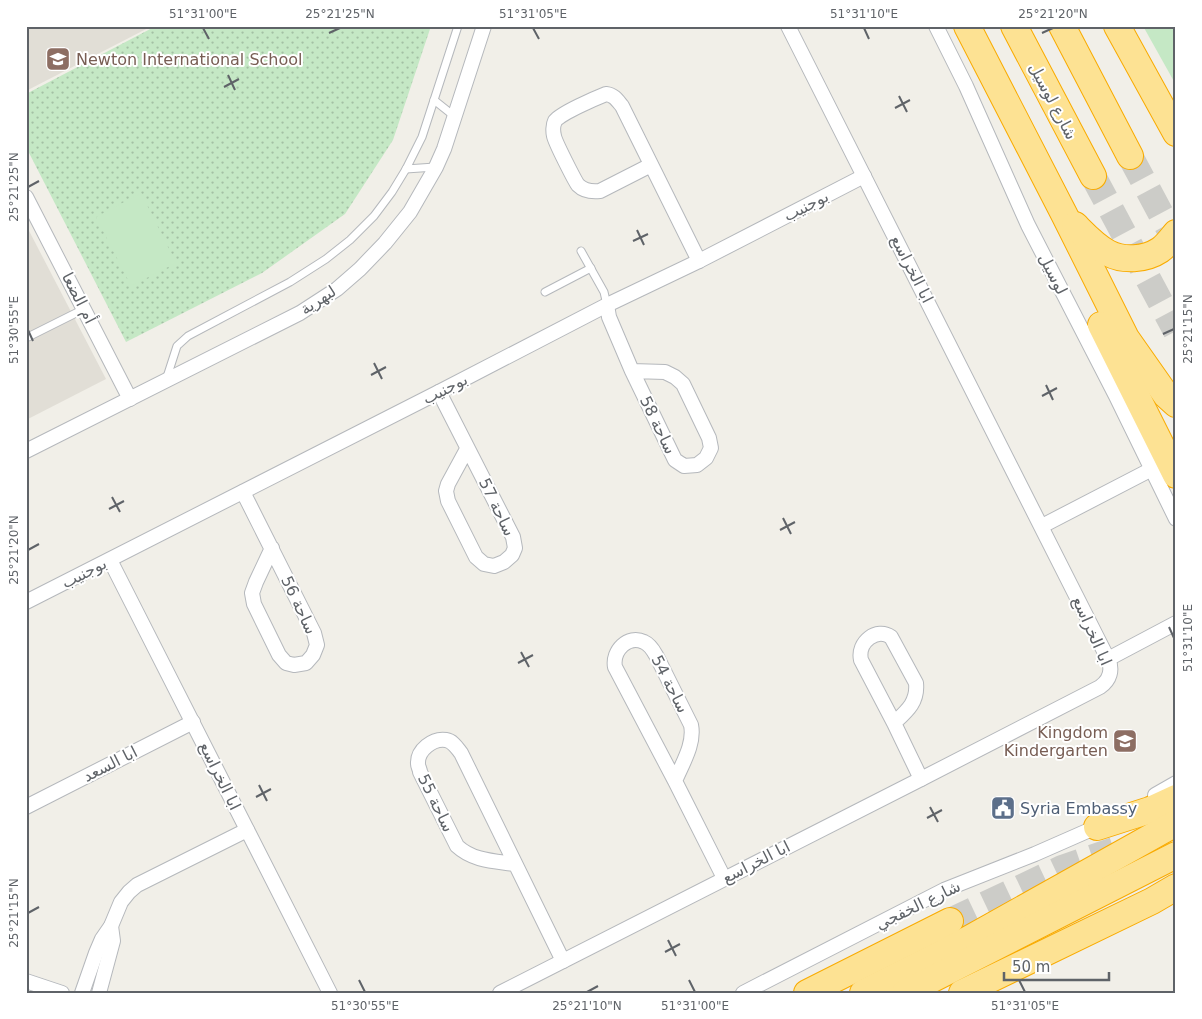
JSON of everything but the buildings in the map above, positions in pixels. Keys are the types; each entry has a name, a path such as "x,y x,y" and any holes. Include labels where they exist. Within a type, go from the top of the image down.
{"highway":[{"path":"967,26 1126,338 1166,395 1176,404"},
{"name":"شارع لوسيل","path":"1014,26 1093,176"},
{"path":"1062,26 1130,156"},
{"path":"1118,26 1145,58 1176,111"},
{"path":"1118,26 1176,133"},
{"path":"1019,127 1037,195 1164,472"},
{"path":"1064,214 1097,246 1119,257 1131,259 1159,251 1176,233"},
{"path":"1097,827 1150,810 1176,798"},
{"path":"863,993 958,945 1168,827"},
{"path":"905,993 1174,856"},
{"path":"962,993 1164,898 1176,887"},
{"path":"807,993 950,921"}],"street":[{"name":"لبهرية","path":"26,451 300,313 337,289 360,269 385,243 410,212 436,167 444,149 484,26"},
{"name":"ابا الخراسع","path":"500,993 1100,687 1107,681 1110,675 1111,666 1108,659 788,26"},
{"name":"لوسيل","path":"936,26 966,86 1028,225 1164,472 1176,519"},
{"path":"652,165 600,191 592,192 585,190 577,184 554,137 553,128 555,121 562,115 597,97 610,94 616,98 622,106 652,165 699,261"},
{"name":"بوجنيب","path":"26,602 864,176"},
{"name":"أم الضعا","path":"26,197 130,398"},
{"name":"ساحة 58","path":"607,305 608,317 632,371 675,460 684,466 696,465 706,458 711,448 709,438 683,384 665,372 632,371"},
{"name":"ساحة 57","path":"439,392 513,537 515,548 512,555 504,562 494,566 484,564 476,557 448,501 446,492 448,484 467,449"},
{"path":"1042,526 1164,472"},
{"name":"ساحة 56","path":"243,492 272,548 314,633 317,645 313,655 306,663 294,665 286,663 278,655 254,604 252,593 272,548"},
{"name":"ابا الخراسع","path":"110,560 330,993"},
{"path":"1108,659 1176,623"},
{"path":"894,723 906,713 914,701 917,691 916,683 892,637 887,634 880,634 873,636 863,644 860,654 861,660 921,779"},
{"name":"ساحة 54","path":"675,781 692,740 691,725 651,648 642,641 632,640 621,646 615,659 615,667 724,878"},
{"name":"ابا السعد","path":"26,807 193,722"},
{"name":"ساحة 55","path":"515,864 482,860 465,853 457,846 420,772 418,764 420,755 426,746 435,741 447,740 455,745 461,753 563,961"},
{"path":"1097,827 1176,783"},
{"name":"شارع الخفجي","path":"743,993 944,890 1097,827"},
{"path":"82,993 102,939 112,926 121,902 129,892 137,885 247,830"},
{"path":"99,993 113,941 112,926"},
{"path":"26,981 62,993"}],"lane":[{"path":"166,381 177,346 188,336 290,282 326,259 350,240 374,216 406,169 422,137 458,26"},
{"path":"434,100 454,116"},
{"path":"406,169 436,167"},
{"path":"581,251 606,295 607,305"},
{"path":"544,292 591,268"},
{"path":"26,338 84,309"}],"shaded area":[{"name":"Newton International School","path":"26,26 152,26 26,91"},
{"path":"26,225 106,379 26,420"}],"green space":[{"path":"156,26 431,26 393,140 345,214 262,273 126,342 26,147 26,94"},
{"path":"1143,26 1176,26 1176,85"},
{"path":"141,193 176,263 131,286 96,217"}],"tunnel":[{"path":"1130,156 1176,242"},
{"path":"1093,176 1176,331"},
{"path":"950,921 1062,868 1114,850"}],"place":[{"name":"Newton International School","path":"58,59"},
{"name":"Kingdom Kindergarten","path":"1125,741"},
{"name":"Syria Embassy","path":"1003,808"}]}
